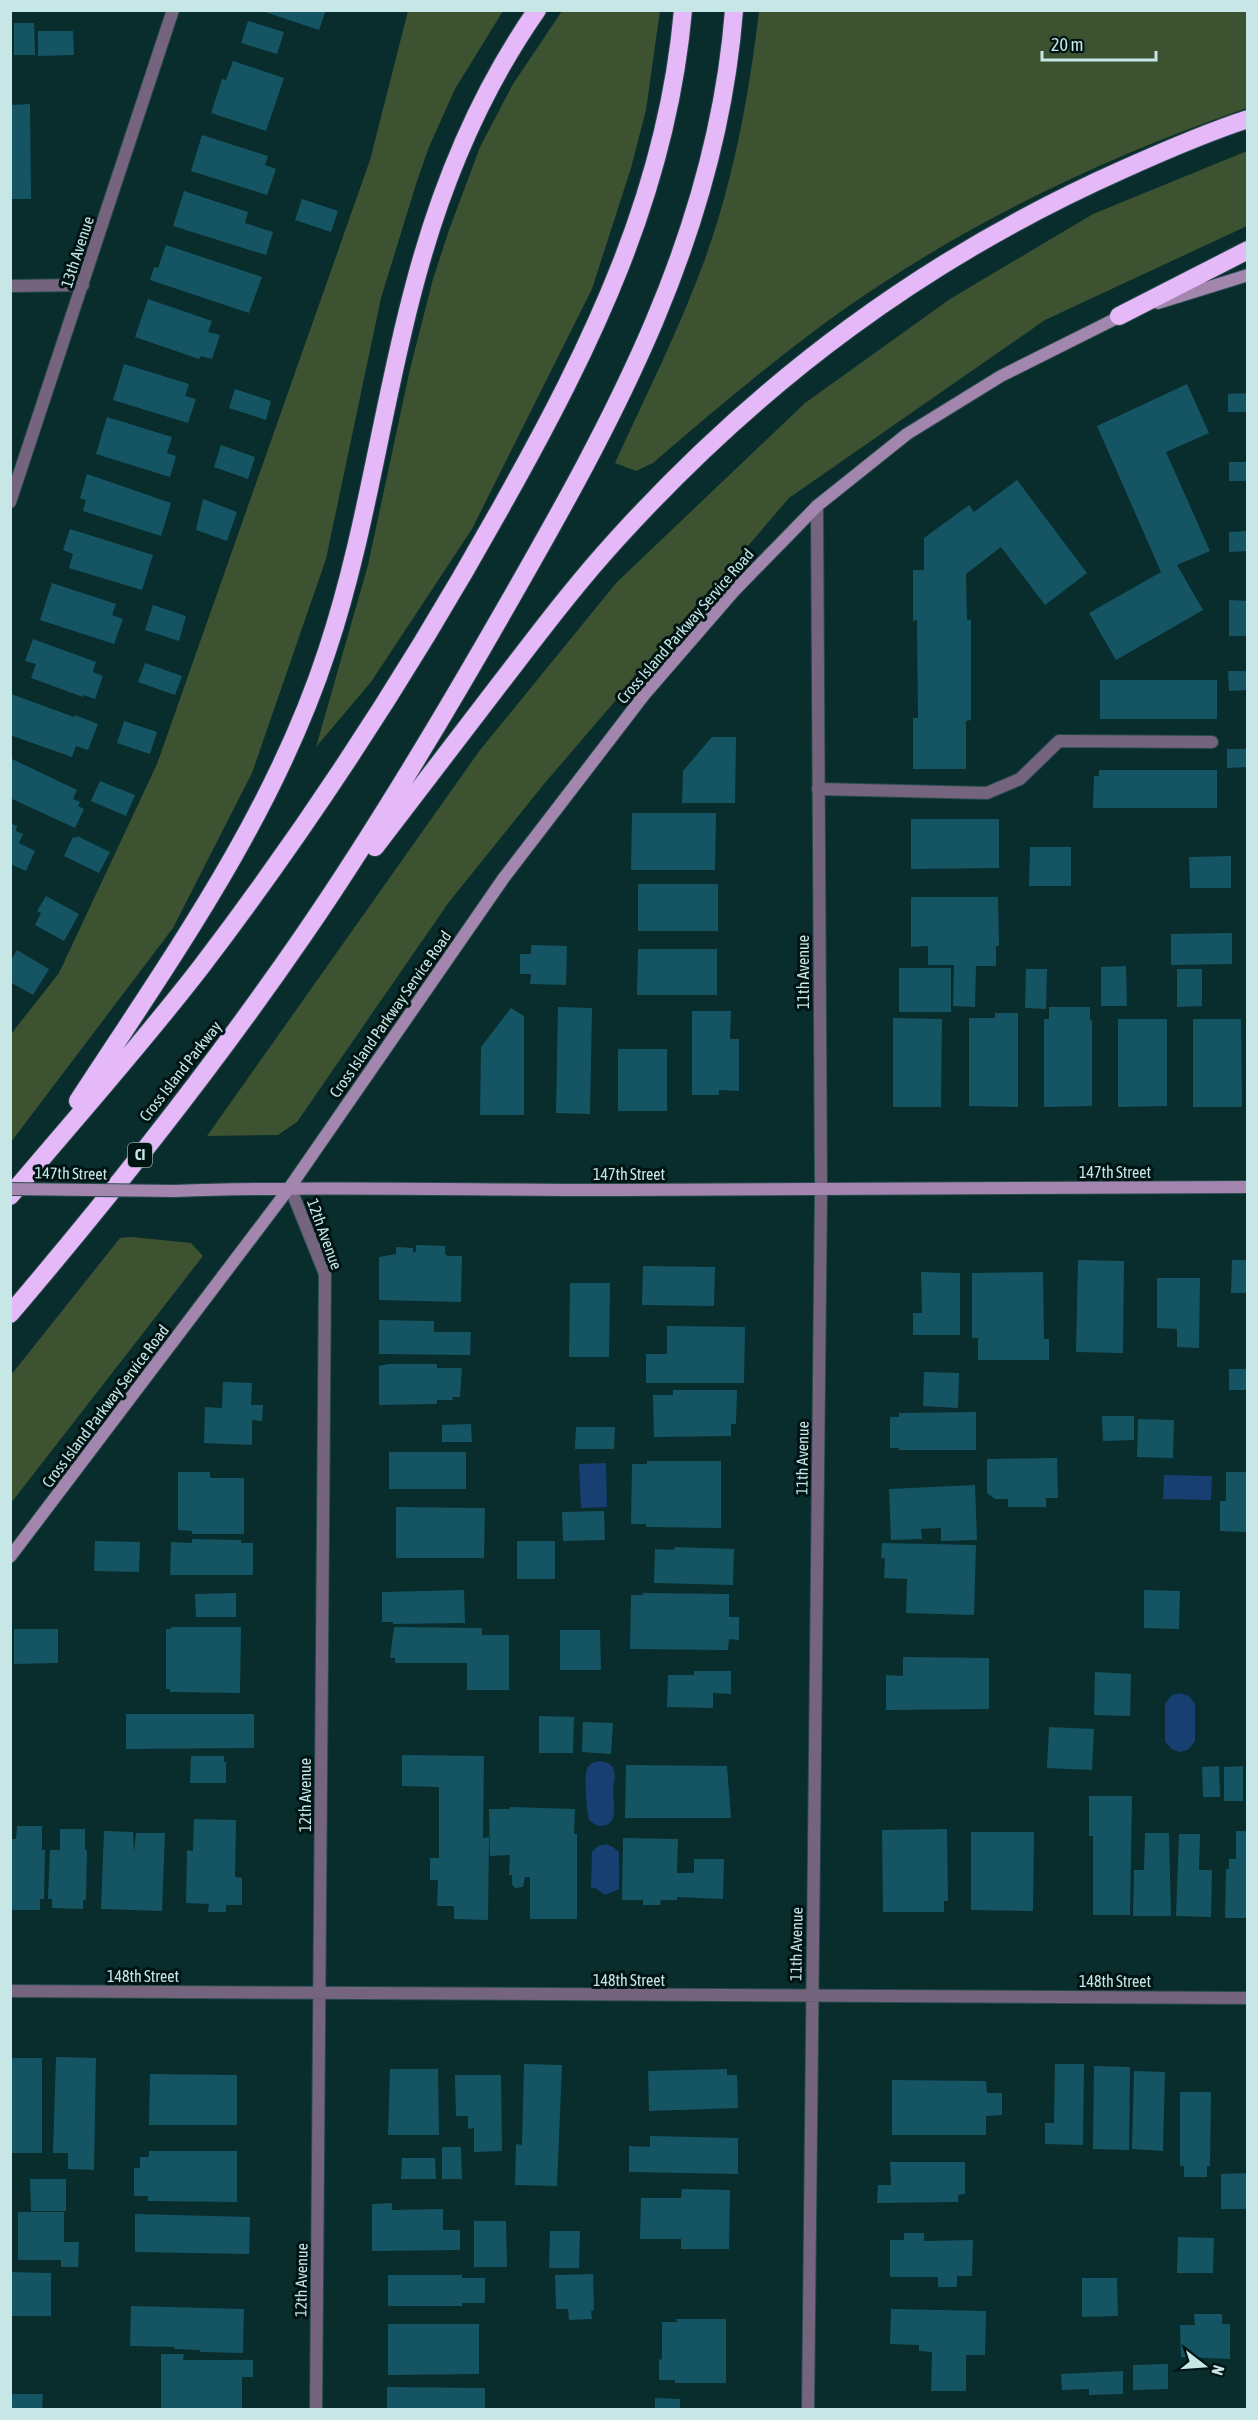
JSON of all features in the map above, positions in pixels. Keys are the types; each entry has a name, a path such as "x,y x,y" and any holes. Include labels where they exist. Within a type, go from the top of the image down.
{"highway":[{"path":"40,1161 212,894 264,804 285,759 320,674 337,618 368,496 408,310 442,195 488,89 537,10"},
{"path":"10,1197 168,1009 270,873 356,747 430,630 485,537 532,453 578,362 630,243 652,178 666,125 683,10"},
{"path":"264,991 370,835 440,721 545,538 634,368 674,276 702,190 724,93 734,10"},
{"path":"264,991 554,612 636,518 728,425 863,316 971,247 1005,227 1089,185 1175,147 1248,119"},
{"path":"1119,316 1248,250"},
{"name":"Cross Island Parkway","path":"10,1314 88,1221 189,1093 264,991"}],"street":[{"name":"13th Avenue","path":"10,502 84,285 173,10"},
{"name":"Cross Island Parkway Service Road","path":"10,1557 290,1187 503,879 644,695 734,591 817,506 907,434 1001,376 1119,316 1248,275"},
{"path":"10,286 84,285"},
{"name":"11th Avenue","path":"808,2409 821,1191 817,506"},
{"path":"818,789 987,793 1020,779 1059,741 1212,742"},
{"name":"147th Street","path":"10,1189 175,1191 290,1187 390,1190 821,1191 1248,1187"},
{"name":"12th Avenue","path":"290,1187 326,1275 316,2409"},
{"name":"148th Street","path":"10,1992 1248,1998"}],"green space":[{"path":"408,11 503,11 455,89 429,147 417,181 381,298 326,559 252,773 173,928 11,1142 11,1034 59,973 157,764 370,160"},
{"path":"562,11 660,11 646,110 631,168 592,289 472,529 371,682 316,747 368,565 410,369 433,279 449,230 480,147 513,84"},
{"path":"759,11 1247,11 1247,108 1083,173 978,226 927,255 829,320 784,354 653,463 636,471 615,463 684,311 715,229 739,136"},
{"path":"1247,151 1247,226 1045,320 789,498 544,784 449,902 297,1122 278,1135 207,1136 480,750 617,582 805,403 950,299 1093,214"},
{"path":"132,1237 191,1243 203,1256 11,1503 11,1375 120,1238"}],"water":[{"path":"606,1463 607,1507 581,1508 579,1464"},
{"path":"1164,1475 1212,1476 1211,1500 1163,1499"},
{"path":"1180,1693 1189,1696 1195,1704 1195,1741 1189,1749 1181,1752 1173,1750 1165,1742 1165,1704 1172,1695"},
{"path":"601,1761 612,1766 615,1777 613,1819 610,1823 601,1826 589,1820 586,1784 588,1767"},
{"path":"606,1844 619,1852 619,1889 605,1895 591,1888 592,1852 598,1846"}],"building":[{"path":"259,10 326,10 319,30"},
{"path":"248,21 284,32 277,54 241,43"},
{"path":"14,23 34,23 35,55 14,55"},
{"path":"38,31 73,31 74,55 38,56"},
{"path":"233,61 284,78 266,131 211,113 222,79 226,80"},
{"path":"30,104 31,199 10,199 10,105"},
{"path":"202,135 268,156 265,165 276,169 267,195 191,171"},
{"path":"184,191 248,212 245,223 273,232 266,255 173,226"},
{"path":"302,199 338,211 331,232 295,220"},
{"path":"166,245 262,277 249,313 150,280 154,267 158,268"},
{"path":"148,299 212,321 208,332 220,335 212,359 201,356 199,359 135,337"},
{"path":"124,364 189,384 185,396 196,399 188,423 113,400"},
{"path":"1187,384 1209,433 1166,452 1210,551 1177,565 1203,610 1116,660 1089,613 1161,572 1097,426"},
{"path":"235,389 271,401 266,420 229,408"},
{"path":"1248,393 1248,412 1228,412 1228,394"},
{"path":"107,417 172,437 167,453 176,456 170,477 96,454"},
{"path":"221,445 255,457 248,479 214,467"},
{"path":"1229,462 1248,462 1248,481 1229,481"},
{"path":"87,474 171,503 161,536 83,511 86,500 80,498"},
{"path":"1017,480 1087,573 1045,605 1001,547 966,574 967,620 971,620 971,720 966,721 966,769 913,769 913,718 918,718 917,620 913,621 913,570 924,570 924,538 969,505 974,512"},
{"path":"203,499 237,512 227,541 196,530"},
{"path":"70,529 153,555 142,590 69,568 73,554 63,550"},
{"path":"1248,531 1248,551 1229,552 1229,532"},
{"path":"52,583 116,604 112,615 123,619 114,644 40,620"},
{"path":"1229,600 1248,601 1246,636 1229,636"},
{"path":"153,605 186,616 179,641 145,630"},
{"path":"33,639 96,662 93,672 103,676 95,699 84,695 83,697 31,678 36,664 25,661"},
{"path":"145,663 182,676 175,695 138,682"},
{"path":"1228,671 1248,671 1248,690 1229,691"},
{"path":"1100,680 1217,680 1217,719 1100,719"},
{"path":"11,694 98,724 88,750 76,746 72,757 10,735"},
{"path":"124,721 157,732 150,754 117,743"},
{"path":"712,737 736,737 735,803 682,803 683,771"},
{"path":"1227,749 1248,749 1248,767 1227,768"},
{"path":"10,758 77,790 73,799 80,802 78,806 84,809 75,828 10,798"},
{"path":"1099,770 1217,770 1217,808 1093,808 1094,776 1099,776"},
{"path":"100,781 135,795 126,816 91,801"},
{"path":"632,813 716,813 715,870 631,870"},
{"path":"911,819 999,819 999,868 911,869"},
{"path":"10,823 17,826 16,831 23,834 19,843 35,851 26,871 10,864"},
{"path":"77,836 110,852 99,873 64,856 73,837"},
{"path":"1030,847 1071,847 1071,886 1029,886"},
{"path":"1231,856 1231,888 1190,888 1189,857"},
{"path":"638,884 718,884 718,931 638,931"},
{"path":"46,896 79,914 64,941 35,925 41,913 37,911"},
{"path":"911,897 998,897 999,946 996,946 996,966 976,966 975,1007 953,1006 954,965 928,965 928,946 911,947"},
{"path":"1232,933 1232,964 1171,965 1171,934"},
{"path":"531,945 567,946 566,985 530,984 531,974 520,974 520,954 531,954"},
{"path":"638,949 717,949 717,995 637,995"},
{"path":"17,950 49,969 33,995 10,982 10,962"},
{"path":"1126,966 1127,1006 1101,1006 1101,967"},
{"path":"899,968 951,968 951,1012 899,1012"},
{"path":"1026,969 1047,969 1046,1009 1025,1008"},
{"path":"1177,969 1202,969 1202,1006 1177,1007"},
{"path":"558,1007 592,1008 590,1114 556,1113"},
{"path":"1049,1007 1090,1007 1092,1106 1044,1107 1044,1019 1049,1019"},
{"path":"511,1008 524,1016 524,1115 480,1115 481,1047"},
{"path":"692,1011 731,1011 730,1039 739,1039 739,1091 719,1090 719,1095 692,1095"},
{"path":"995,1013 1018,1013 1018,1107 969,1106 969,1018 995,1018"},
{"path":"893,1018 942,1019 941,1107 893,1107"},
{"path":"1118,1019 1167,1019 1167,1106 1118,1107"},
{"path":"1193,1019 1241,1019 1242,1107 1193,1107"},
{"path":"618,1049 667,1049 667,1111 618,1111"},
{"path":"416,1245 445,1246 445,1254 448,1256 462,1256 461,1302 379,1300 379,1257 396,1254 396,1247 413,1248 413,1252 416,1252"},
{"path":"1078,1260 1124,1261 1123,1353 1076,1352"},
{"path":"1232,1260 1248,1260 1248,1293 1231,1293"},
{"path":"643,1266 715,1267 714,1306 642,1305"},
{"path":"921,1272 960,1273 960,1335 913,1335 913,1313 922,1313"},
{"path":"1043,1272 1044,1339 1049,1339 1049,1360 978,1360 978,1338 972,1338 972,1273"},
{"path":"1157,1278 1200,1278 1199,1348 1177,1347 1177,1329 1157,1328"},
{"path":"570,1283 610,1283 609,1357 569,1357"},
{"path":"379,1320 434,1321 434,1332 471,1332 470,1355 379,1354"},
{"path":"667,1326 745,1327 744,1383 646,1383 646,1354 667,1354"},
{"path":"437,1364 437,1368 462,1368 460,1397 452,1397 453,1400 437,1400 437,1404 379,1405 379,1366"},
{"path":"1229,1369 1248,1369 1248,1390 1229,1390"},
{"path":"924,1372 959,1373 958,1408 923,1406"},
{"path":"223,1382 252,1383 251,1405 263,1405 262,1421 252,1420 252,1445 204,1443 205,1407 222,1408"},
{"path":"673,1390 737,1390 736,1424 731,1424 731,1436 654,1437 653,1395 673,1395"},
{"path":"976,1412 976,1450 890,1448 890,1417 899,1417 899,1413"},
{"path":"1102,1416 1134,1416 1134,1440 1103,1441"},
{"path":"1138,1419 1174,1420 1173,1458 1137,1457"},
{"path":"471,1424 472,1442 442,1442 442,1425"},
{"path":"576,1427 615,1427 614,1449 575,1449"},
{"path":"389,1452 466,1452 466,1489 389,1489"},
{"path":"1057,1458 1058,1498 1046,1498 1046,1507 1008,1507 1008,1499 995,1499 987,1493 987,1459"},
{"path":"647,1461 721,1461 721,1528 646,1527 646,1524 631,1524 632,1464 647,1464"},
{"path":"178,1472 210,1472 210,1478 244,1478 244,1534 192,1534 192,1531 178,1530"},
{"path":"1226,1472 1248,1472 1248,1532 1220,1531 1220,1501 1226,1501"},
{"path":"975,1485 977,1540 941,1541 941,1528 921,1529 922,1539 891,1540 889,1489"},
{"path":"396,1507 485,1508 484,1558 396,1558"},
{"path":"604,1511 605,1540 563,1541 562,1512"},
{"path":"192,1539 241,1540 241,1543 253,1543 253,1575 170,1575 171,1542 192,1543"},
{"path":"95,1541 140,1542 139,1572 94,1571"},
{"path":"517,1541 555,1541 555,1579 517,1579"},
{"path":"882,1543 976,1545 974,1615 906,1613 907,1579 884,1578 885,1558 881,1558"},
{"path":"675,1547 734,1549 733,1585 654,1583 655,1549 674,1550"},
{"path":"464,1590 465,1623 393,1624 393,1622 382,1622 382,1592"},
{"path":"1144,1590 1180,1591 1179,1629 1144,1628"},
{"path":"236,1593 236,1617 196,1617 195,1594"},
{"path":"643,1593 729,1594 729,1617 739,1617 739,1640 729,1639 728,1650 630,1649 631,1595 643,1595"},
{"path":"171,1627 241,1627 240,1693 170,1692 170,1689 166,1689 166,1629 171,1629"},
{"path":"394,1627 482,1628 482,1635 509,1635 509,1690 467,1690 467,1663 395,1663 395,1658 390,1658"},
{"path":"14,1629 58,1629 58,1663 14,1664"},
{"path":"560,1630 600,1630 601,1670 560,1670"},
{"path":"903,1657 989,1658 989,1709 886,1710 886,1675 903,1676"},
{"path":"694,1671 731,1671 731,1694 713,1693 713,1708 667,1707 668,1675 694,1675"},
{"path":"1095,1672 1131,1674 1130,1716 1094,1715"},
{"path":"126,1714 254,1714 254,1748 126,1749"},
{"path":"539,1716 574,1717 573,1753 539,1753"},
{"path":"583,1722 613,1723 611,1754 582,1752"},
{"path":"1049,1727 1094,1729 1092,1770 1047,1768"},
{"path":"402,1755 484,1756 483,1838 489,1837 488,1920 454,1919 454,1906 437,1906 438,1880 430,1880 430,1858 439,1858 439,1787 402,1786"},
{"path":"191,1756 224,1756 226,1783 190,1783"},
{"path":"626,1765 727,1766 731,1818 625,1818"},
{"path":"1219,1766 1220,1797 1203,1797 1202,1767"},
{"path":"1243,1766 1243,1801 1224,1801 1224,1767"},
{"path":"1089,1796 1132,1796 1130,1915 1093,1915 1093,1836 1089,1836"},
{"path":"510,1807 575,1809 577,1919 530,1919 530,1877 525,1877 523,1887 515,1888 512,1884 512,1875 509,1875 510,1855 490,1856 489,1809 510,1809"},
{"path":"194,1819 236,1820 235,1877 242,1878 242,1905 226,1905 226,1912 208,1912 209,1904 186,1903 187,1850 193,1851"},
{"path":"17,1826 42,1826 42,1850 45,1850 44,1899 40,1899 40,1910 10,1910 10,1839 16,1839"},
{"path":"60,1829 85,1829 86,1900 83,1900 83,1909 52,1908 52,1899 48,1899 50,1850 60,1850"},
{"path":"947,1829 948,1901 944,1901 944,1912 883,1912 882,1830"},
{"path":"104,1831 133,1832 134,1852 136,1833 165,1833 162,1911 101,1909"},
{"path":"1236,1831 1248,1831 1248,1918 1225,1918 1226,1869 1229,1869 1229,1859 1236,1859"},
{"path":"971,1832 1034,1832 1033,1911 971,1910"},
{"path":"1145,1833 1169,1833 1171,1916 1133,1916 1134,1870 1144,1870"},
{"path":"1179,1834 1200,1834 1199,1870 1212,1870 1211,1917 1176,1916"},
{"path":"623,1838 678,1839 677,1873 694,1873 694,1859 724,1859 723,1899 677,1897 677,1900 661,1900 660,1905 643,1905 643,1900 622,1900"},
{"path":"56,2057 96,2058 94,2170 68,2169 68,2153 53,2153"},
{"path":"10,2058 42,2058 42,2153 10,2153"},
{"path":"524,2064 562,2065 557,2186 515,2185 516,2144 522,2145"},
{"path":"1055,2064 1084,2064 1083,2145 1045,2144 1045,2123 1054,2123"},
{"path":"1094,2066 1130,2067 1129,2150 1093,2149"},
{"path":"390,2069 438,2069 439,2135 388,2135"},
{"path":"727,2069 727,2075 737,2075 738,2108 649,2111 648,2071"},
{"path":"1134,2071 1165,2072 1163,2151 1132,2149"},
{"path":"150,2074 237,2075 237,2125 149,2125"},
{"path":"455,2075 501,2075 502,2151 474,2152 474,2128 468,2129 468,2116 456,2116"},
{"path":"892,2080 986,2081 987,2093 1002,2093 1002,2115 986,2116 986,2135 892,2135"},
{"path":"1180,2092 1211,2092 1210,2166 1207,2166 1207,2177 1184,2177 1184,2166 1180,2166"},
{"path":"650,2136 738,2138 738,2174 629,2172 629,2146 650,2147"},
{"path":"442,2147 461,2147 462,2179 442,2179"},
{"path":"149,2151 237,2151 237,2202 148,2201 148,2196 134,2196 134,2168 140,2168 140,2157 149,2157"},
{"path":"402,2158 435,2158 436,2179 401,2179"},
{"path":"890,2162 965,2162 965,2194 958,2195 958,2202 877,2203 878,2185 891,2185"},
{"path":"1248,2173 1248,2209 1221,2209 1221,2174"},
{"path":"30,2179 66,2179 66,2211 31,2211"},
{"path":"682,2189 730,2190 729,2249 681,2249 681,2239 640,2239 641,2198 681,2198"},
{"path":"392,2203 392,2210 443,2209 443,2230 460,2230 460,2250 372,2251 372,2204"},
{"path":"18,2212 64,2212 64,2242 79,2242 78,2267 61,2267 61,2260 18,2260"},
{"path":"135,2214 250,2217 249,2254 135,2252"},
{"path":"474,2221 506,2221 507,2267 474,2267"},
{"path":"550,2231 580,2231 579,2268 549,2268"},
{"path":"904,2233 924,2233 924,2241 973,2240 972,2276 957,2276 957,2287 938,2287 938,2277 890,2277 890,2240 904,2240"},
{"path":"1178,2237 1214,2238 1213,2273 1177,2273"},
{"path":"10,2272 51,2273 51,2316 10,2316"},
{"path":"593,2274 592,2319 569,2320 568,2309 556,2309 555,2275"},
{"path":"388,2275 462,2275 462,2278 485,2278 485,2303 462,2303 462,2306 388,2306"},
{"path":"1082,2278 1117,2278 1118,2316 1082,2317"},
{"path":"131,2306 244,2309 243,2353 130,2346"},
{"path":"891,2309 986,2311 985,2355 966,2355 966,2391 931,2391 932,2352 919,2351 919,2345 890,2344"},
{"path":"1194,2314 1222,2314 1222,2324 1230,2324 1230,2359 1181,2357 1180,2325 1195,2325"},
{"path":"676,2319 726,2319 726,2383 675,2383 675,2380 659,2380 659,2360 662,2359 662,2322 677,2322"},
{"path":"388,2324 479,2324 479,2374 388,2375"},
{"path":"161,2354 184,2354 183,2360 253,2360 253,2377 242,2377 242,2410 161,2410"},
{"path":"1168,2364 1168,2389 1133,2390 1133,2365"},
{"path":"1123,2371 1123,2394 1089,2395 1089,2389 1062,2390 1061,2374"},
{"path":"387,2387 485,2388 485,2410 387,2410"},
{"path":"10,2394 43,2394 42,2410 10,2410"},
{"path":"655,2398 680,2399 680,2410 655,2410"}]}
